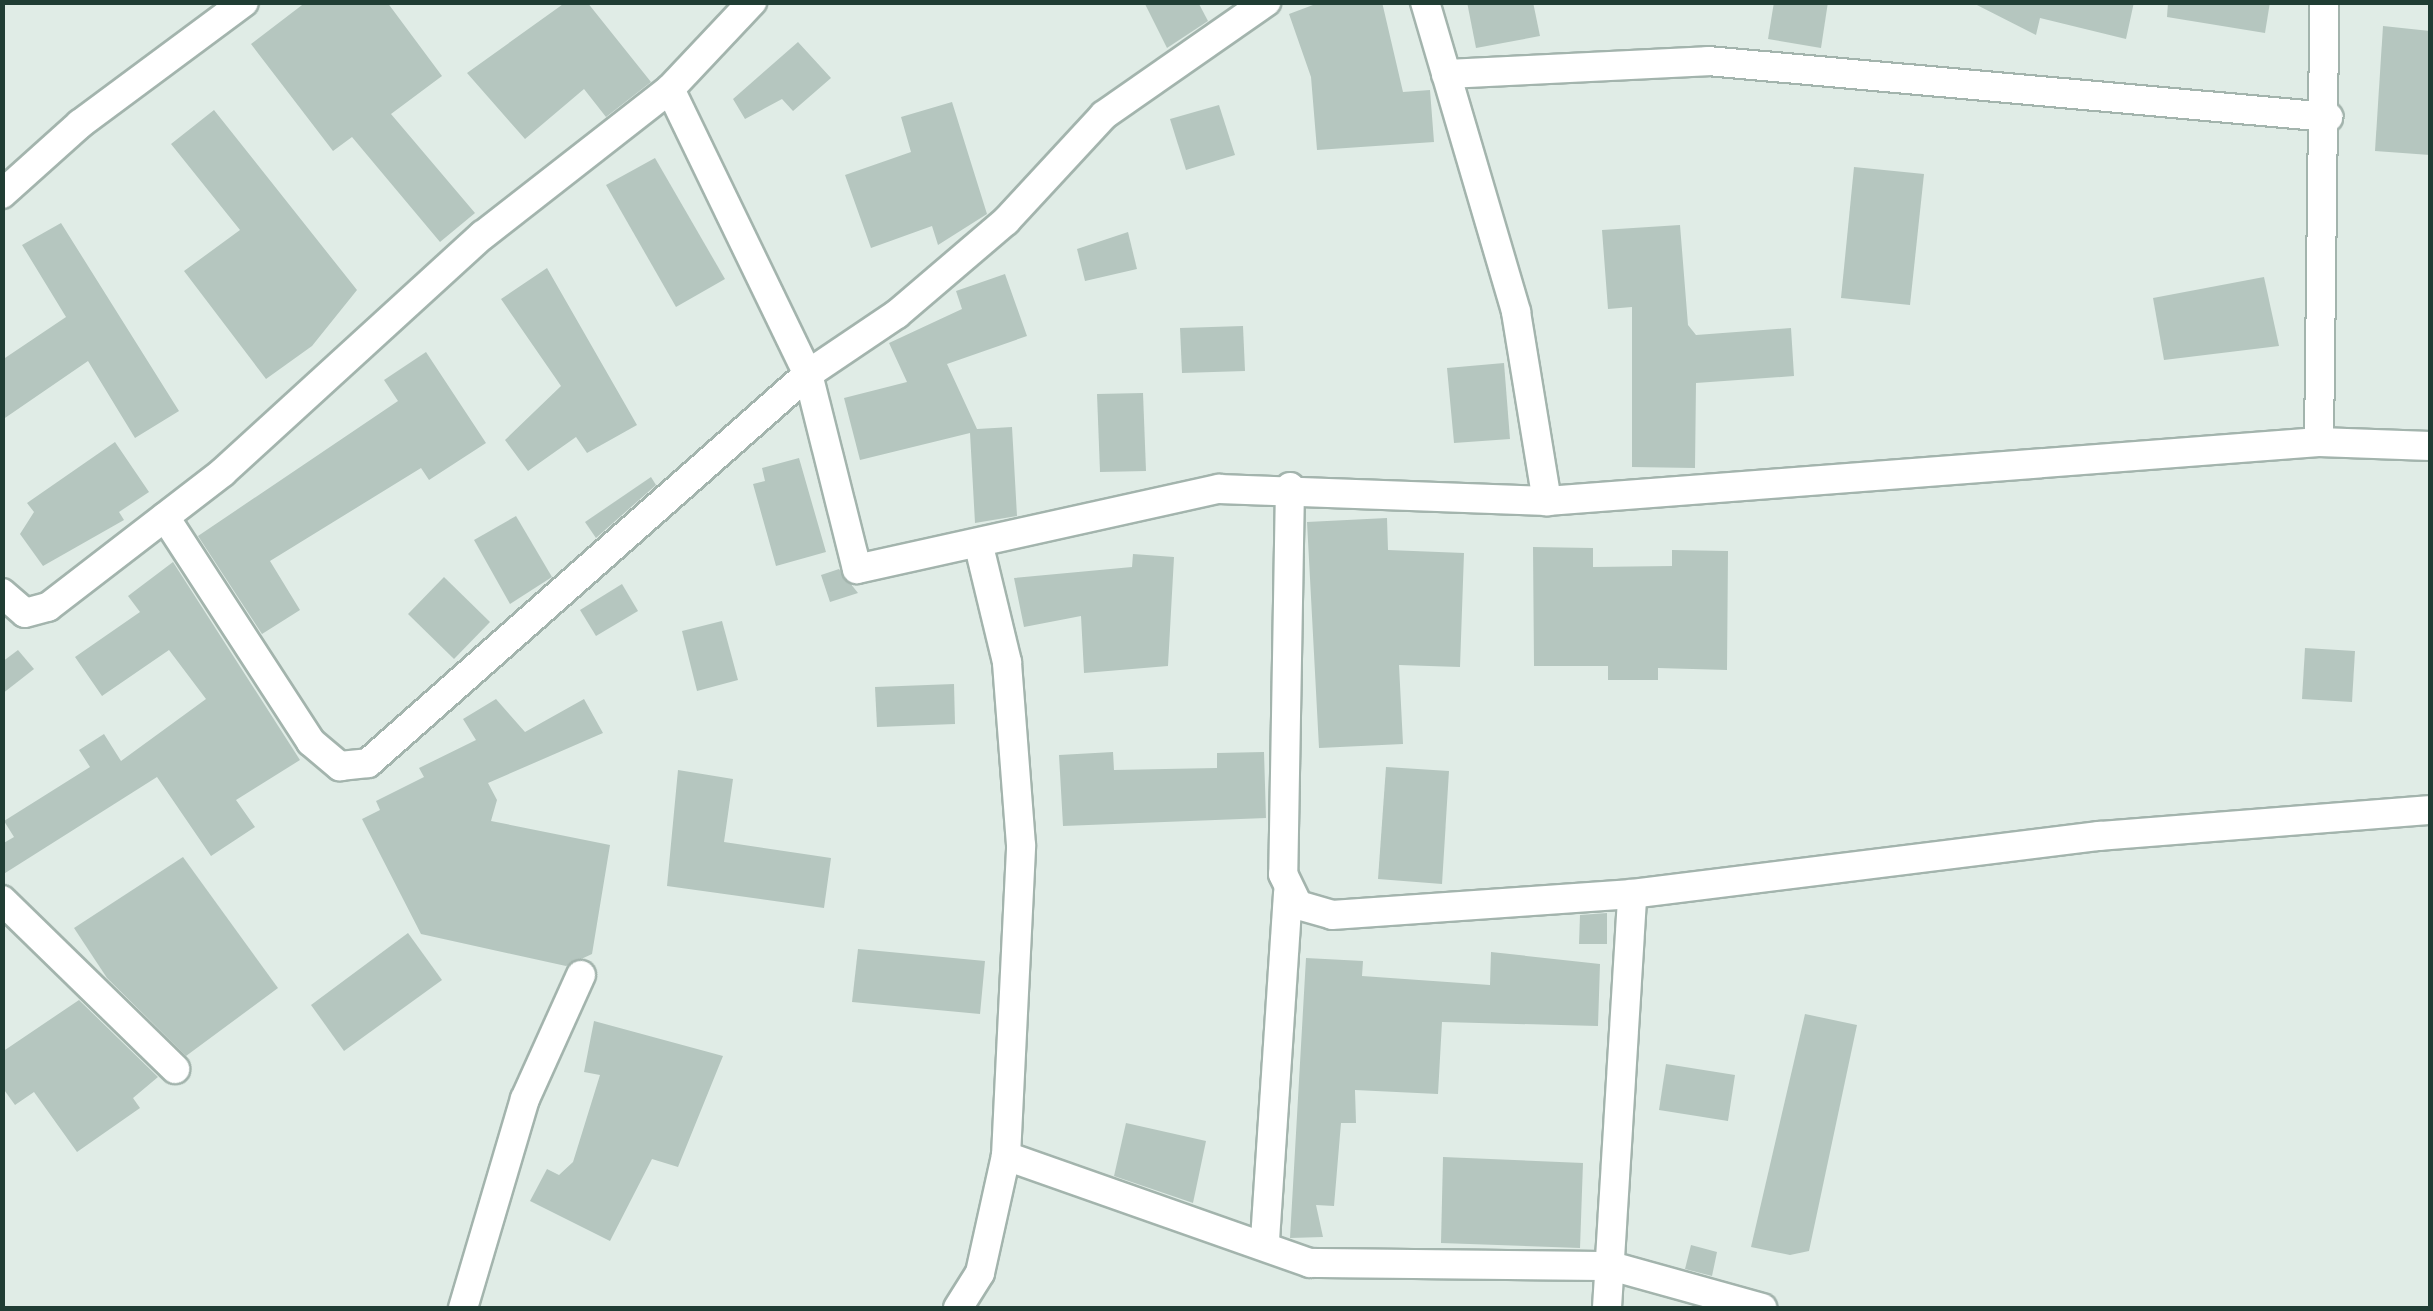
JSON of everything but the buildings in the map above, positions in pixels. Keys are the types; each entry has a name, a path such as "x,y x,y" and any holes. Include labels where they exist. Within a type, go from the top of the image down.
{"street":[{"path":"2,194 80,124 244,2"},
{"path":"2,593 25,613 48,607 165,518 483,235 670,88 752,2"},
{"path":"165,518 311,742 340,766 368,763 808,374 897,314 1006,221 1104,115 1266,2"},
{"path":"1425,2 1516,312 1547,501"},
{"path":"2320,442 2328,117 2324,2"},
{"path":"1446,74 1708,60 2328,117"},
{"path":"670,88 808,374 857,569 979,546 1171,498 1290,487 1547,501 2320,442 2430,446"},
{"path":"1265,1240 1288,894 1290,487"},
{"path":"958,1308 980,1274 1006,1156 1019,756 979,546"},
{"path":"1288,894 1332,915 1632,894 2154,830 2430,810"},
{"path":"1607,1308 1632,894"},
{"path":"2,900 175,1069"},
{"path":"462,1308 525,1099 582,975"},
{"path":"1006,1156 1265,1240 1310,1263 1611,1266 1762,1308"}]}
